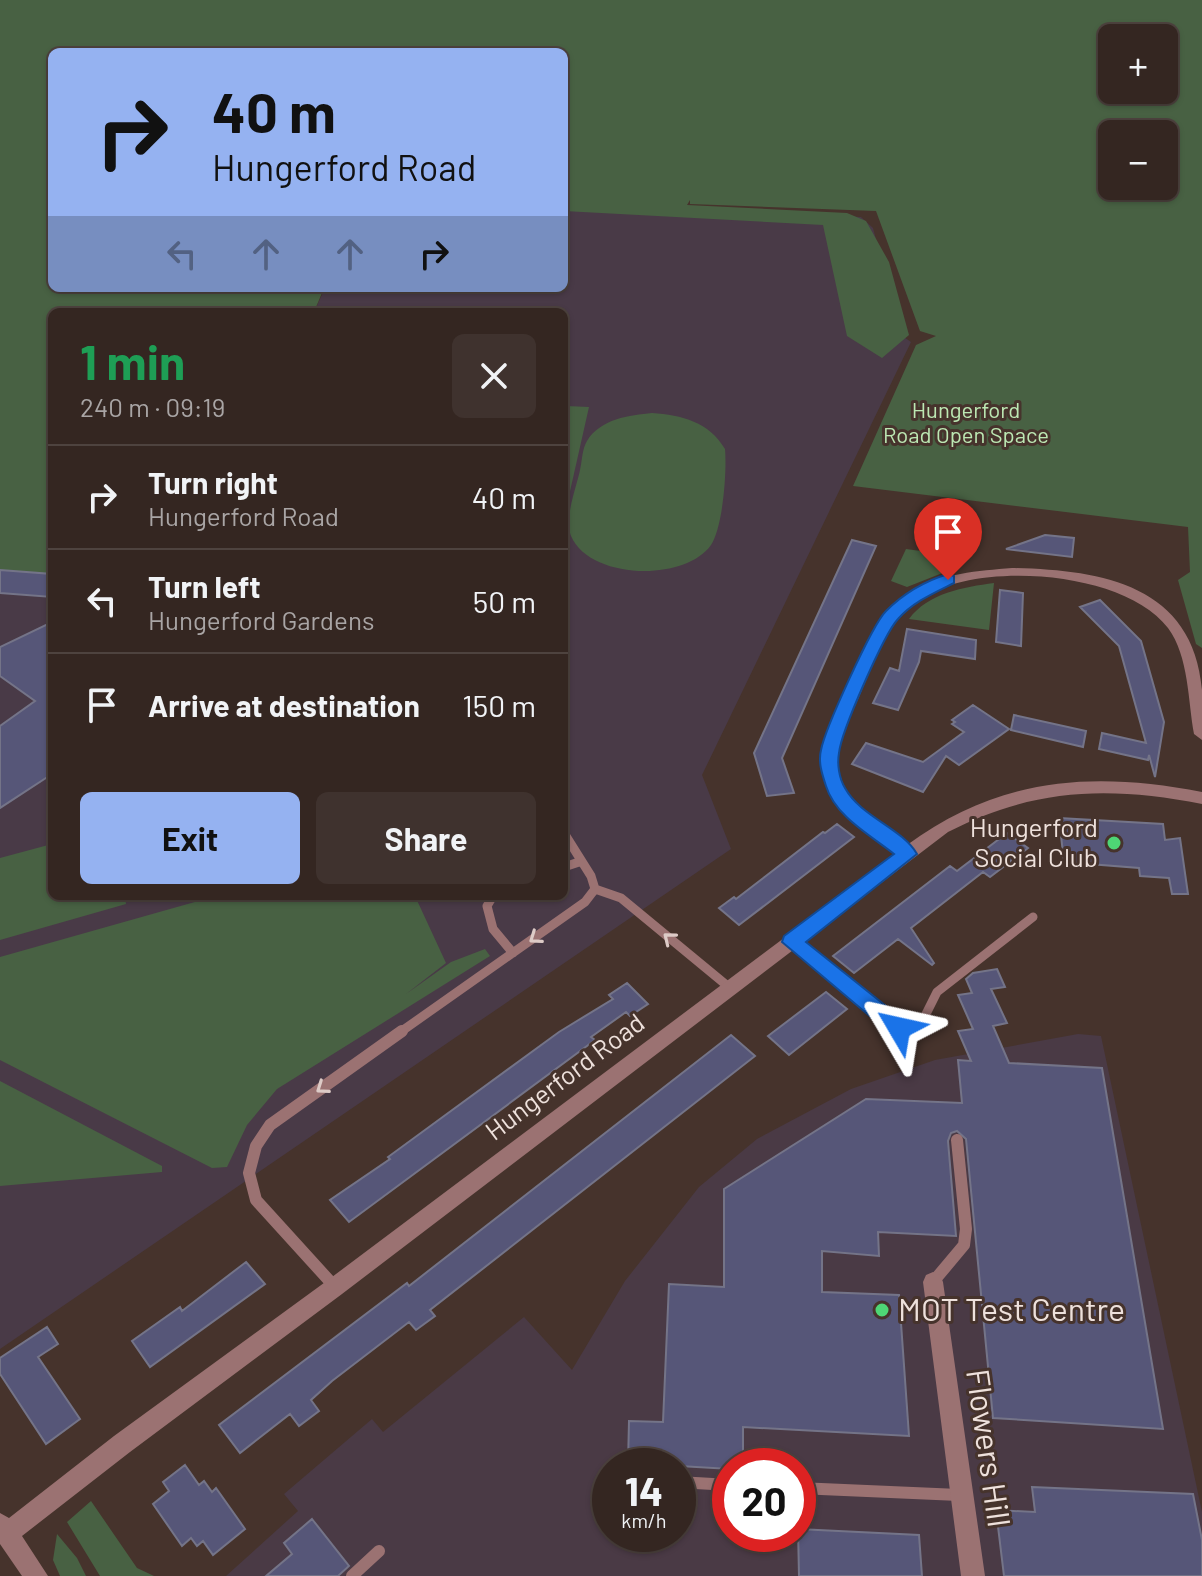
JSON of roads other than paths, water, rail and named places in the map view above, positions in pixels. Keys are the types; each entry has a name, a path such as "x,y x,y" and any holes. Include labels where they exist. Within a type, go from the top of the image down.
{"street":[{"path":"907,854 852,811 836,789 829,766 830,749 868,658 889,617 916,594 948,580 992,572 1039,573 1114,584 1140,596 1176,627 1194,660 1202,734"},
{"name":"Hungerford Road","path":"4,1528 335,1287 907,854 969,812 1034,794 1087,787 1136,787 1202,798"},
{"name":"Flowers Hill","path":"933,1282 973,1576"},
{"path":"4,1528 36,1576"}],"lane":[{"path":"568,841 579,862 591,876 595,889"},
{"path":"568,866 579,862"},
{"path":"335,1287 256,1200 249,1173 256,1146 270,1125 585,902 595,889"},
{"path":"595,889 621,898 730,988"},
{"path":"491,900 487,906 493,929 513,953"},
{"path":"791,942 892,1025 906,1027 923,1020 937,992 1033,917"},
{"path":"933,1282 964,1245 966,1229 957,1140"},
{"path":"816,1489 963,1495"},
{"path":"352,1576 379,1551"}],"place":[{"name":"Hungerford Social Club","path":"1114,843"},
{"name":"MOT Test Centre","path":"882,1310"}],"park label":[{"name":"Hungerford Road Open Space","path":"966,422"}]}
